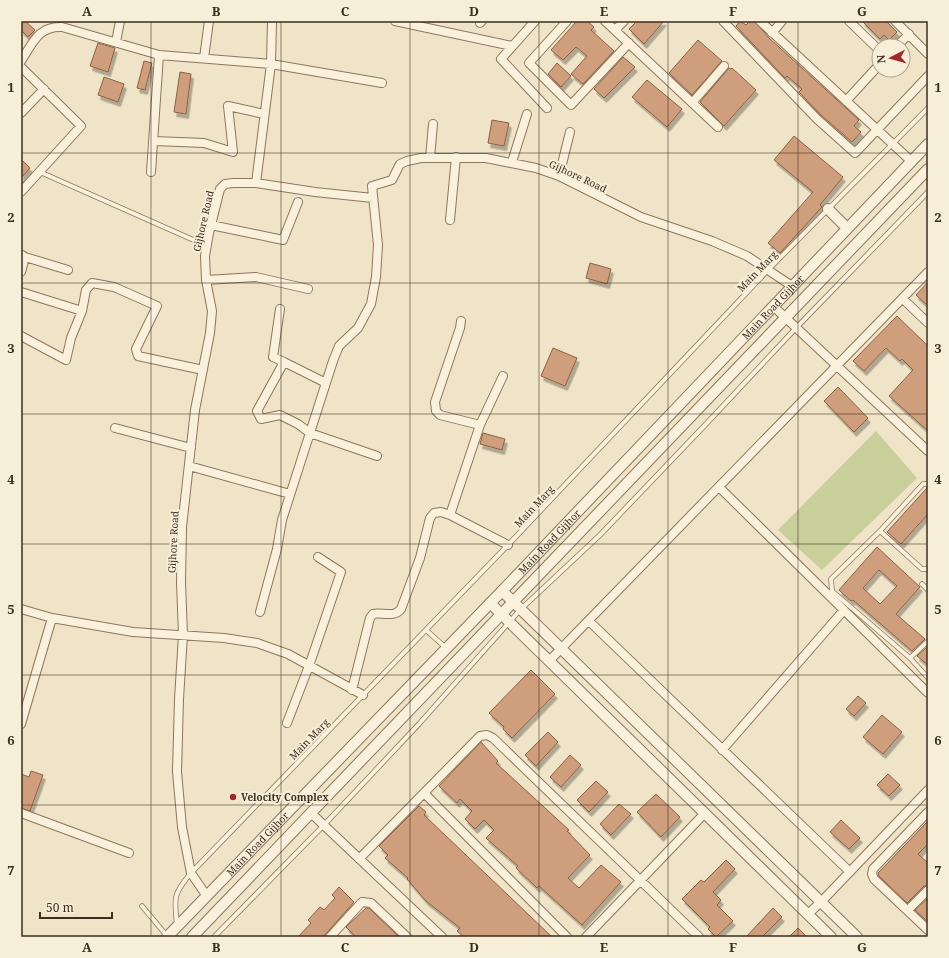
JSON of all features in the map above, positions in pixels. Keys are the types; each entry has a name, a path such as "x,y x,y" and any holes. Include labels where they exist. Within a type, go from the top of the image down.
{"street":[{"path":"116,42 120,21"},
{"path":"204,58 209,21"},
{"path":"256,183 271,64 272,21"},
{"path":"395,21 512,46"},
{"path":"535,21 500,59 547,108"},
{"path":"567,21 529,63 571,105 629,43"},
{"path":"605,21 718,127"},
{"path":"615,30 624,21"},
{"path":"723,21 816,119 855,153 928,76"},
{"path":"760,21 911,161"},
{"path":"772,32 782,21"},
{"path":"849,21 871,42"},
{"path":"895,21 928,54"},
{"path":"21,61 42,30 51,27 62,27 116,42 131,48 160,55 271,64 382,83"},
{"path":"905,38 909,34"},
{"path":"151,172 160,55"},
{"path":"692,103 724,66"},
{"path":"21,67 81,126 21,192"},
{"path":"846,100 871,73"},
{"path":"21,113 44,89"},
{"path":"154,141 204,143 232,152 228,106 264,114"},
{"path":"512,162 527,114"},
{"path":"430,158 432,124"},
{"path":"559,176 570,132"},
{"name":"Main Road Gijhor","path":"167,937 206,895 312,789 446,648 502,592 928,144"},
{"path":"450,220 456,157"},
{"name":"Gijhore Road","path":"206,895 191,873 182,827 177,772 183,635 181,582 182,527 195,410 212,311 206,280 205,256 220,189 225,184 256,183 315,192 373,198 372,186 392,180 400,164 407,161 456,157 486,158 512,162 559,176 641,217 712,241 747,256 769,269 792,286"},
{"name":"Main Road Gijhor","path":"192,937 928,169"},
{"path":"260,612 282,520 339,346 358,328 371,304 376,277 378,245 373,198"},
{"path":"211,225 283,240 298,202"},
{"path":"828,209 847,228"},
{"path":"21,272 23,256 68,270"},
{"path":"550,660 590,622 928,272"},
{"path":"206,280 256,277 308,289"},
{"path":"21,336 66,360 71,338 82,311 86,290 92,283 114,287 157,306 136,349 138,356 203,370"},
{"path":"21,292 82,311"},
{"path":"903,299 928,323"},
{"path":"773,306 928,451"},
{"path":"280,309 273,357 326,383"},
{"path":"461,321 435,402 436,411 440,415 480,426"},
{"path":"284,362 257,411 261,419 280,415 298,424 310,433 376,456"},
{"path":"450,515 480,426 503,376"},
{"path":"115,428 191,448"},
{"path":"189,466 290,494"},
{"path":"720,488 928,693"},
{"path":"352,690 370,618 373,614 379,613 391,615 398,613 420,558 430,518 434,513 441,512 450,515 508,545"},
{"path":"287,723 309,666 341,572 318,557"},
{"path":"502,592 857,937"},
{"path":"490,603 550,660 831,937"},
{"path":"21,609 52,618 133,632 224,638 257,643 288,654 363,695"},
{"path":"722,750 844,610"},
{"path":"21,724 52,618"},
{"path":"590,622 850,872"},
{"path":"359,859 480,736 487,735 493,738 699,937"},
{"path":"808,914 822,902 928,790"},
{"path":"424,793 566,937"},
{"path":"586,937 705,812"},
{"path":"872,874 873,870 928,812"},
{"path":"21,813 128,853"},
{"path":"311,813 442,937"},
{"path":"860,862 874,878 928,930"},
{"path":"908,910 928,890"},
{"path":"330,937 362,902 371,903 407,937"}],"lane":[{"name":"Main Marg","path":"177,926 175,898 179,887 191,873 508,545 769,269 928,108"},
{"path":"39,172 207,246"},
{"path":"214,937 324,825 420,724 520,610 600,535 796,328 928,192"},
{"path":"928,484 923,484 880,531 831,580 830,586 832,591 910,658 928,678"},
{"path":"880,531 922,569 928,569"},
{"path":"922,584 928,590"},
{"path":"426,630 446,648"},
{"path":"910,658 928,641"},
{"path":"142,906 167,937"}],"green space":[{"path":"876,431 917,478 822,570 778,530"}],"building":[{"path":"21,21 25,21 35,30 28,37 21,30"},
{"path":"577,21 587,21 594,27 591,30 614,51 583,84 571,74 587,56 576,47 563,60 551,50"},
{"path":"637,21 664,21 644,44 629,29"},
{"path":"740,21 746,25 750,21 755,21 768,37 859,120 854,126 861,132 852,142 821,115 799,92 802,89 787,76 785,78 736,26"},
{"path":"862,21 886,21 897,32 891,38 887,38 884,35 879,38"},
{"path":"698,40 722,61 692,95 669,73"},
{"path":"98,43 115,48 108,72 90,66"},
{"path":"623,57 635,67 604,98 594,89"},
{"path":"144,61 152,63 145,90 137,88"},
{"path":"557,63 571,76 561,87 548,74"},
{"path":"729,68 732,68 756,90 724,126 700,102"},
{"path":"180,72 191,74 186,114 174,112"},
{"path":"104,77 124,84 118,102 98,95"},
{"path":"647,80 682,109 667,127 632,97"},
{"path":"492,120 509,123 504,146 488,143"},
{"path":"794,136 843,177 820,205 822,207 780,253 768,243 813,192 774,160"},
{"path":"21,159 30,168 21,178"},
{"path":"590,263 611,269 607,284 586,278"},
{"path":"928,282 928,306 916,295"},
{"path":"897,316 928,346 928,431 889,396 913,370 902,359 900,361 886,348 864,371 853,361"},
{"path":"553,348 577,358 565,386 541,376"},
{"path":"838,387 868,418 854,432 824,401"},
{"path":"483,433 505,439 502,450 480,444"},
{"path":"927,488 928,514 901,544 887,532"},
{"path":"877,547 920,587 896,614 925,639 912,651 853,600 851,601 839,590","holes":["879,570 897,586 880,604 863,588"]},
{"path":"928,646 928,665 917,656"},
{"path":"531,670 555,694 512,738 503,729 504,727 489,713"},
{"path":"858,696 866,703 854,716 846,709"},
{"path":"882,715 902,732 883,754 863,737"},
{"path":"548,732 558,742 536,766 525,755"},
{"path":"481,742 498,761 496,763 569,830 567,831 590,855 568,878 579,888 601,865 621,882 582,925 539,886 537,888 516,868 518,866 486,838 494,830 484,820 475,829 465,819 472,811 460,799 457,803 439,786"},
{"path":"570,755 581,765 561,787 550,777"},
{"path":"31,771 43,775 30,811 21,808 21,774 29,777"},
{"path":"888,774 900,785 889,796 877,785"},
{"path":"596,781 608,792 589,812 577,800"},
{"path":"656,794 680,817 661,837 637,812"},
{"path":"619,804 631,814 611,835 600,824"},
{"path":"419,806 426,812 424,815 552,937 464,937 457,931 460,928 426,901 407,879 408,878 385,858 388,855 379,846"},
{"path":"841,820 860,838 849,849 830,832"},
{"path":"928,821 928,844 918,854 928,863 928,885 924,886 907,903 879,876 878,873"},
{"path":"726,860 735,869 713,892 721,900 717,905 733,921 716,937 708,929 710,927 682,899 701,880 704,882"},
{"path":"339,887 354,902 323,937 298,937 311,923 308,920 320,907 324,910 335,898 332,895"},
{"path":"928,898 928,922 915,910"},
{"path":"366,908 369,908 399,937 356,937 346,927"},
{"path":"773,908 782,917 762,937 746,937"},
{"path":"798,928 807,937 789,937"}],"place":[{"name":"Velocity Complex","path":"233,797"}]}
